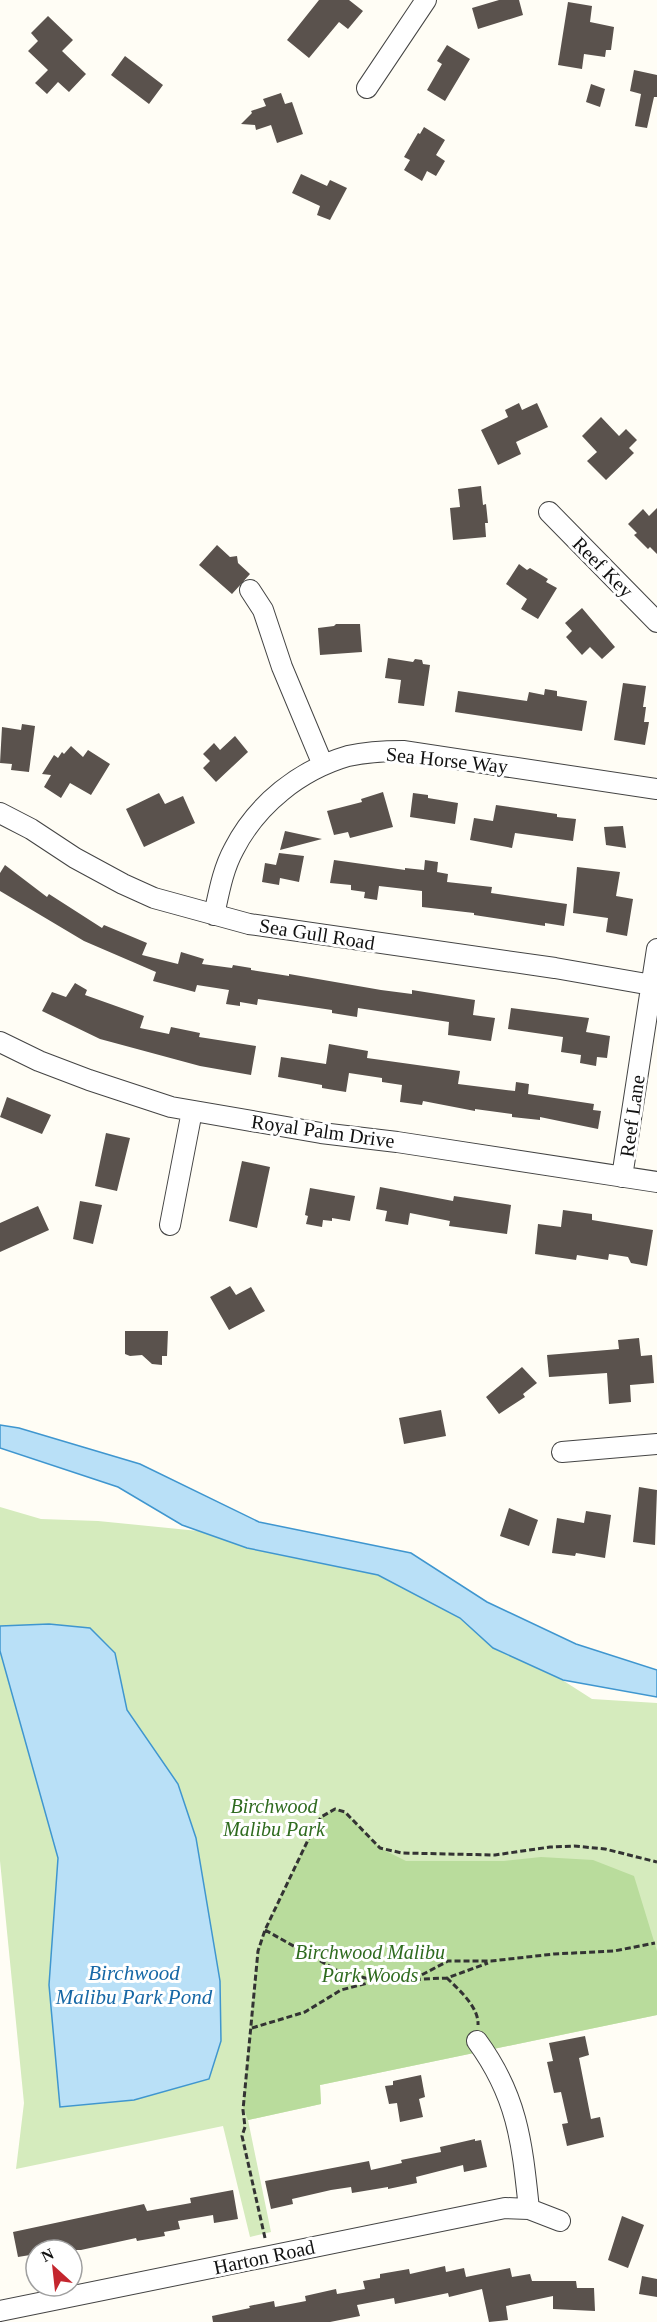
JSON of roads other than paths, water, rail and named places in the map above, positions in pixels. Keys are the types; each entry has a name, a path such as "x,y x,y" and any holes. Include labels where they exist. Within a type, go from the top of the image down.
{"street":[{"path":"367,88 426,0"},
{"name":"Reef Key","path":"549,512 657,622"},
{"path":"250,590 262,610 282,667 323,765"},
{"name":"Sea Horse Way","path":"214,915 223,875 233,849 248,826 281,790 323,765 370,752 403,751 657,789"},
{"name":"Sea Gull Road","path":"0,813 123,884 154,898 214,915 249,924 555,968 654,985"},
{"name":"Reef Lane","path":"622,1177 654,985 657,949"},
{"name":"Royal Palm Drive","path":"0,1042 39,1061 171,1107 321,1133 397,1142 657,1182"},
{"path":"170,1225 192,1111"},
{"path":"562,1452 657,1444"},
{"path":"477,2041 505,2086 514,2115 523,2154 529,2209 560,2221"},
{"name":"Harton Road","path":"0,2311 505,2208 529,2209"}],"water":[{"path":"0,1425 19,1428 140,1464 259,1522 411,1553 487,1602 576,1644 657,1670 657,1697 563,1680 493,1648 460,1618 378,1575 247,1548 182,1525 118,1487 0,1448"},
{"name":"Birchwood Malibu Park Pond","path":"49,1624 90,1628 115,1653 127,1710 178,1784 196,1838 220,1981 221,2041 209,2079 134,2100 60,2107 49,1985 58,1858 0,1651 0,1626"}],"park label":[{"name":"Birchwood Malibu Park","path":"274,1818"},
{"name":"Birchwood Malibu Park Woods","path":"370,1964"}]}
